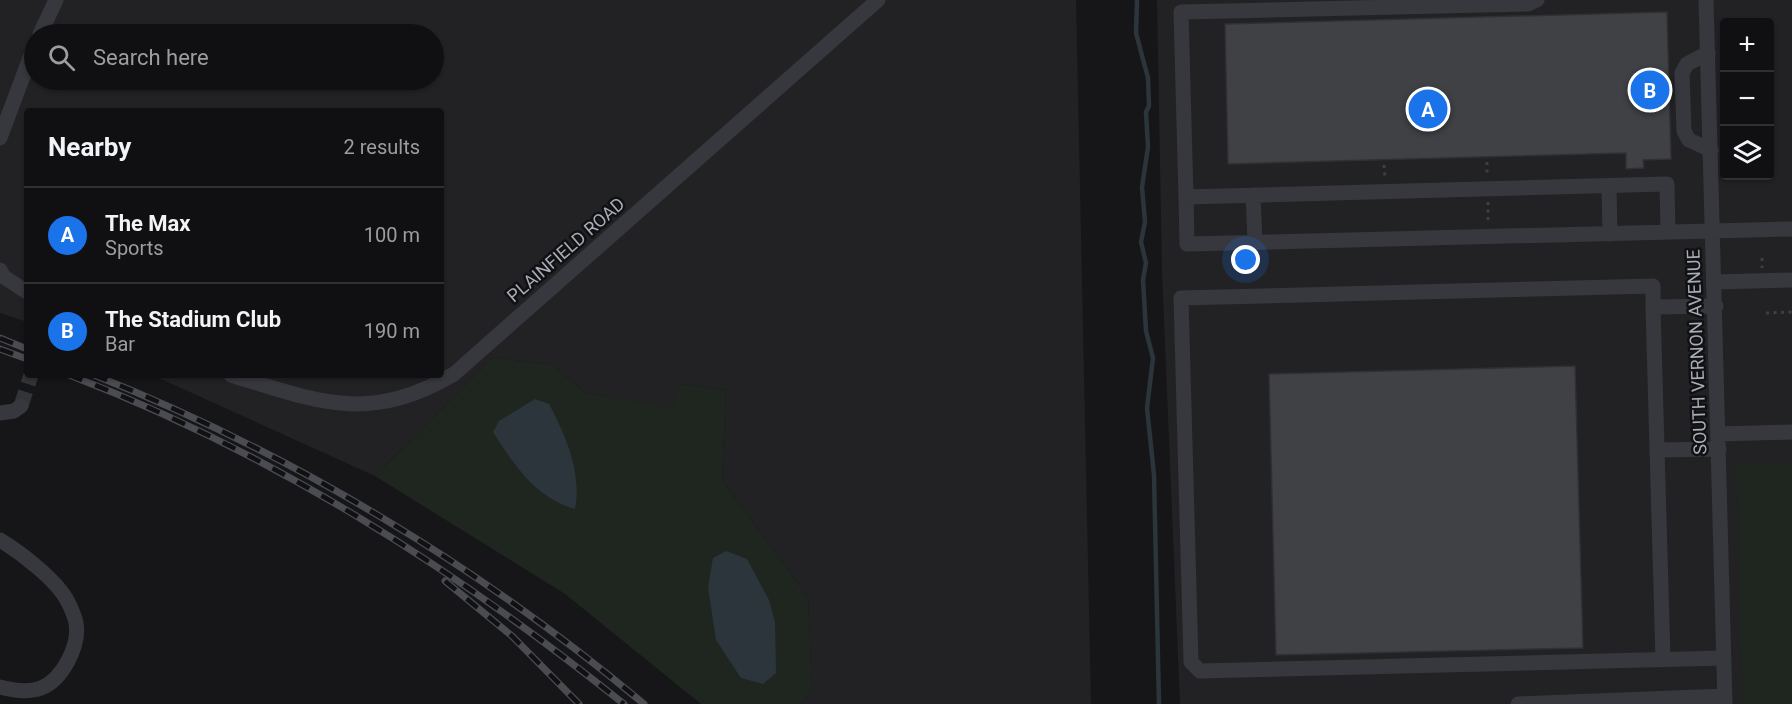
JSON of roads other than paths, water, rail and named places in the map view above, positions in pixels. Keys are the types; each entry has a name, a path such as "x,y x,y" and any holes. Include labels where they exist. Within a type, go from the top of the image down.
{"street":[{"path":"45,24 56,0"},
{"name":"PLAINFIELD ROAD","path":"241,378 318,402 348,405 400,399 447,379 878,0"},
{"path":"1537,0 1528,3 1181,12 1187,244 1792,229"},
{"name":"SOUTH VERNON AVENUE","path":"1706,0 1725,700"},
{"path":"1708,53 1687,64 1682,73 1682,84 1684,131 1689,140 1711,150"},
{"path":"0,138 24,74"},
{"path":"1186,197 1666,184 1668,232"},
{"path":"1609,186 1610,234"},
{"path":"1253,195 1255,242"},
{"path":"0,270 4,277 24,290"},
{"path":"1715,282 1792,280"},
{"path":"1662,659 1653,286 1181,298 1191,662 1200,671 1724,658"},
{"path":"1653,307 1716,306"},
{"path":"0,413 14,411 21,405"},
{"path":"1657,450 1792,432"},
{"path":"0,540 46,576 67,599 76,625 71,655 60,675 41,688 20,691 0,687"},
{"path":"1518,704 1725,700"}],"waterway":[{"path":"1137,0 1136,33 1148,78 1149,106 1146,112 1148,147 1142,187 1145,222 1141,242 1146,263 1143,280 1146,331 1153,358 1147,408 1154,475 1159,704"}],"tunnel":[{"path":"21,406 30,378"}],"railway":[{"path":"0,338 24,348"},
{"path":"0,349 24,358"},
{"path":"76,378 218,440 289,477 359,518 495,606 624,704"},
{"path":"101,378 241,440 382,518 517,606 644,704"},
{"path":"445,581 512,636 579,704"}],"place":[{"name":"The Stadium Club","path":"1650,90"},
{"name":"The Max","path":"1428,109"}]}
